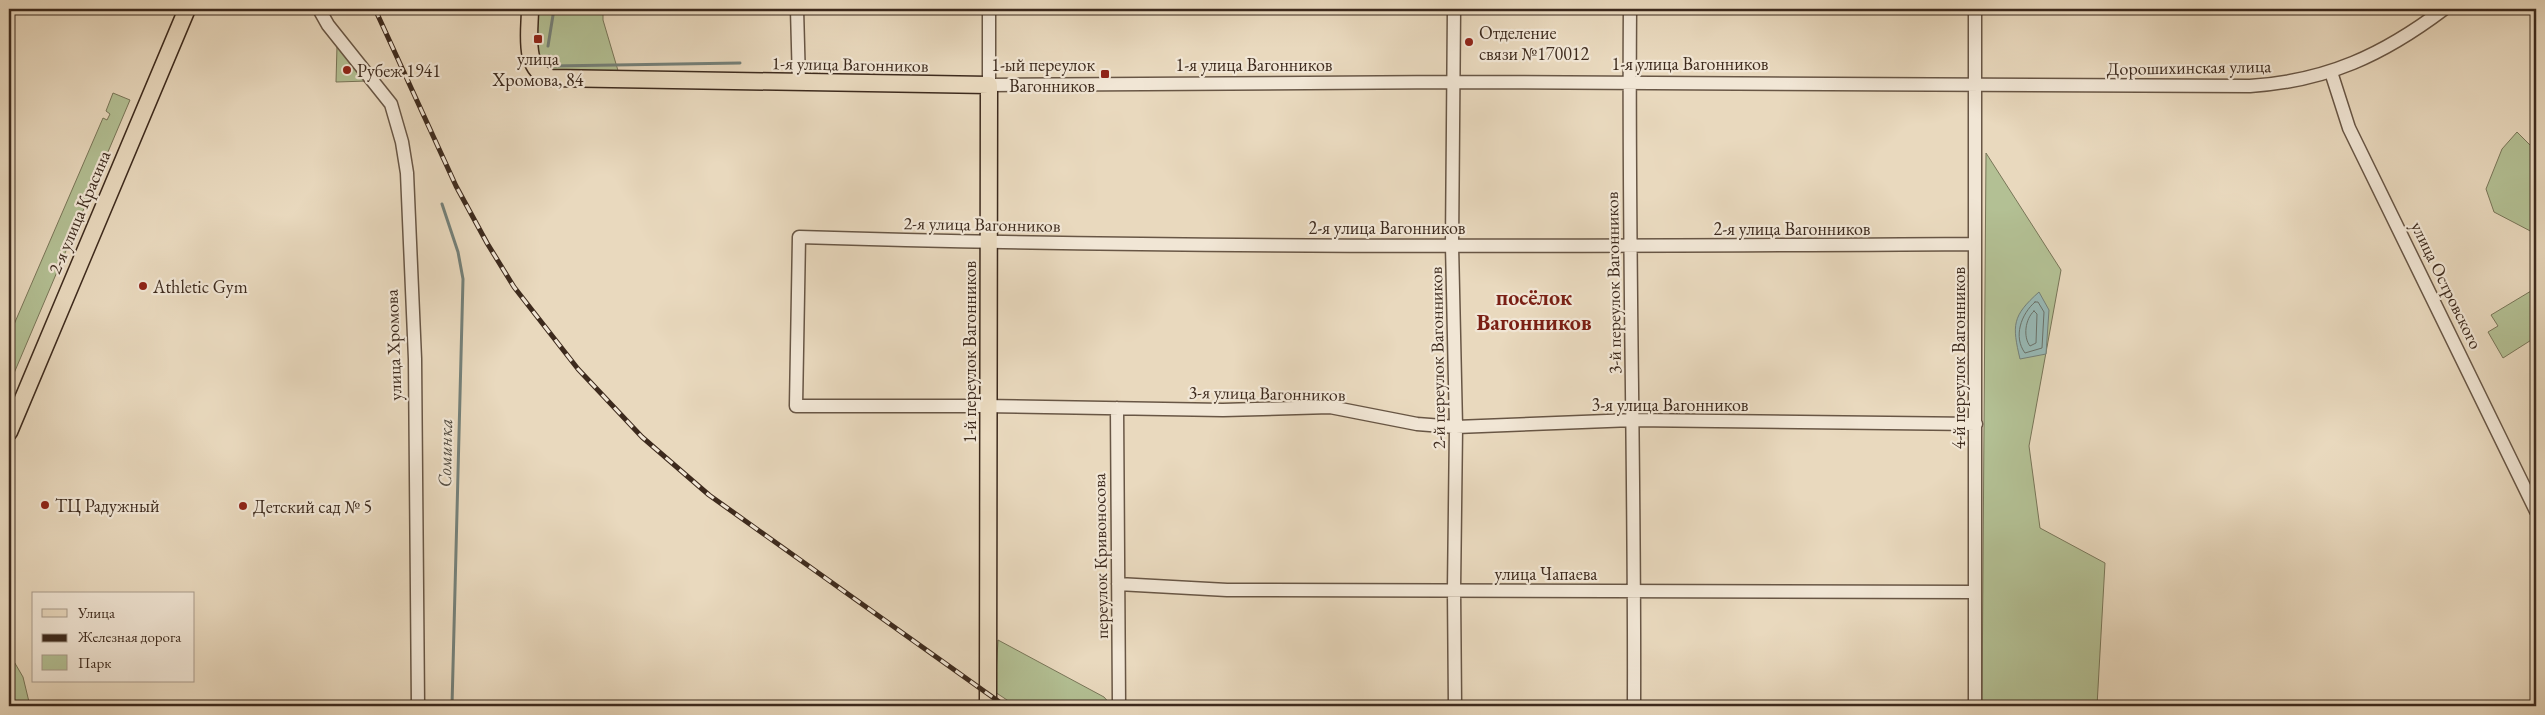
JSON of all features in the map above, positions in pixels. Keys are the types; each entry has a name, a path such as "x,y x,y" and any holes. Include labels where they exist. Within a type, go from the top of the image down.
{"main road":[{"name":"2-я улица Красина","path":"9,432 186,9"},
{"name":"1-я улица Вагонников","path":"530,9 531,55 537,70 544,76 554,78 989,86"},
{"name":"1-й переулок Вагонников","path":"989,86 989,701"}],"street":[{"name":"улица Хромова","path":"319,9 328,24 391,104 402,142 407,173 415,359 418,706"},
{"path":"797,9 799,83"},
{"name":"1-й переулок Вагонников","path":"989,9 989,86"},
{"name":"2-й переулок Вагонников","path":"1454,9 1452,246 1456,427 1455,706"},
{"name":"3-й переулок Вагонников","path":"1630,9 1629,246 1633,420 1634,706"},
{"name":"4-й переулок Вагонников","path":"1975,9 1975,706"},
{"name":"Дорошихинская улица","path":"1975,84 2250,86 2291,82 2331,72 2383,50 2444,9"},
{"name":"улица Островского","path":"2331,72 2349,128 2536,511"},
{"name":"1-я улица Вагонников","path":"989,86 1453,82 1975,84"},
{"name":"2-я улица Вагонников","path":"796,406 798,237 989,243 1452,246 1975,244"},
{"name":"3-я улица Вагонников","path":"796,406 990,406 1223,410 1330,407 1417,424 1456,427 1633,420 1976,424"},
{"name":"переулок Кривоносова","path":"1117,408 1120,705"},
{"name":"улица Чапаева","path":"1118,584 1227,590 1975,592"}],"green space":[{"path":"537,9 603,9 603,20 619,74 576,75 554,72 546,68 540,63 537,52"},
{"path":"337,46 368,81 336,82"},
{"path":"113,93 130,100 9,385 9,336 103,118 107,120 110,114 106,111"},
{"path":"2517,132 2536,151 2536,234 2494,212 2486,189 2502,149"},
{"path":"1986,153 2061,270 2029,446 2040,528 2105,563 2097,706 1982,706"},
{"path":"2536,288 2536,337 2503,358 2488,332 2498,326 2491,315"},
{"path":"998,640 1104,697 1112,706 1016,706 995,692"},
{"path":"9,653 23,677 30,706 9,706"}],"water":[{"path":"2039,292 2049,310 2046,354 2020,359 2015,329 2016,322 2030,300"}],"waterway":[{"path":"548,46 554,9"},
{"path":"549,56 552,66 740,63"},
{"name":"Соминка","path":"442,204 458,252 463,279 452,706"}],"railway":[{"path":"375,9 456,186 487,243 514,287 578,369 642,437 709,495 1005,706"}],"place":[{"name":"улица Хромова, 84","path":"538,39"},
{"name":"Отделение связи №170012","path":"1469,42"},
{"name":"Рубеж 1941","path":"347,70"},
{"name":"1-ый переулок Вагонников","path":"1105,74"},
{"name":"Athletic Gym","path":"143,286"},
{"name":"ТЦ Радужный","path":"45,505"},
{"name":"Детский сад № 5","path":"243,506"}],"district":[{"name":"посёлок Вагонников","path":"1534,310"}]}
